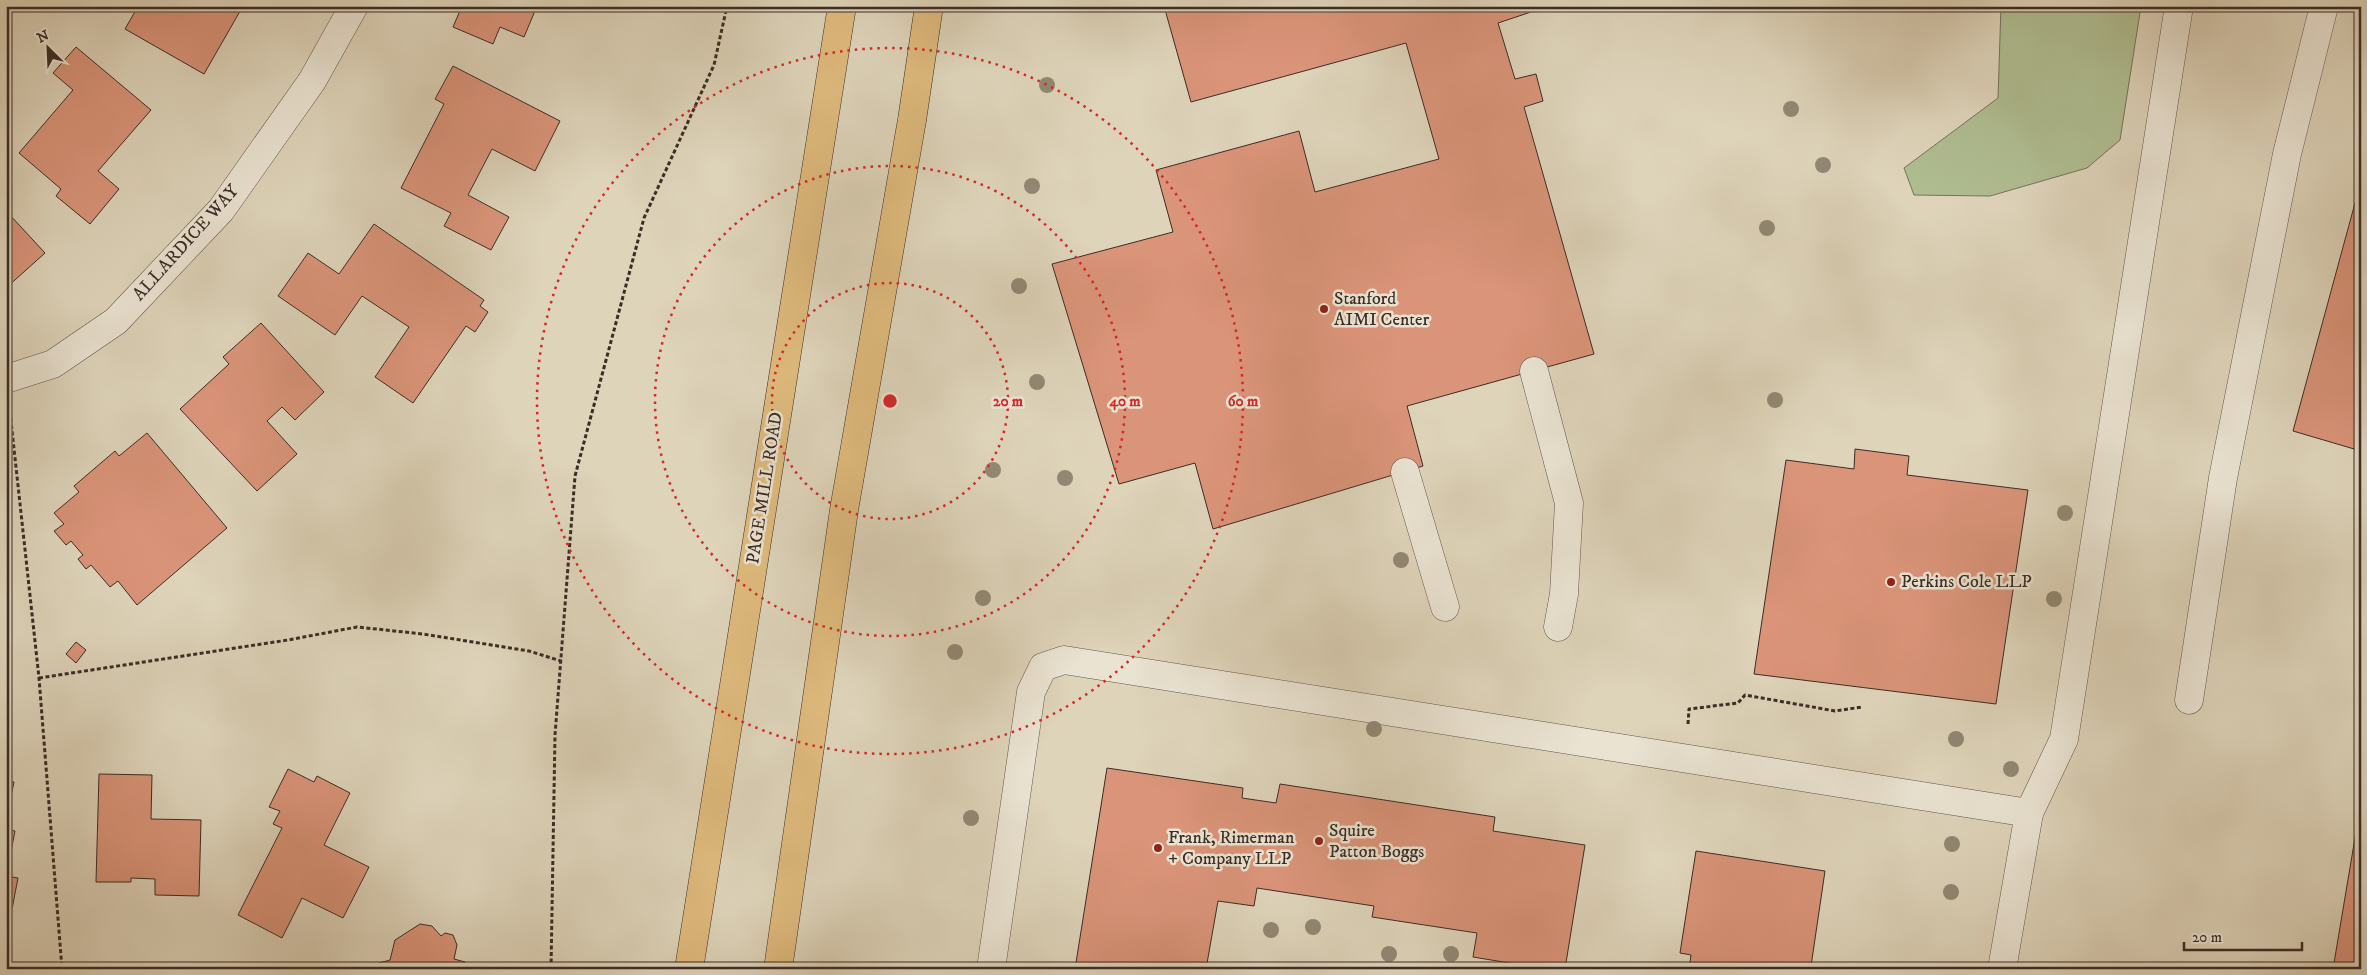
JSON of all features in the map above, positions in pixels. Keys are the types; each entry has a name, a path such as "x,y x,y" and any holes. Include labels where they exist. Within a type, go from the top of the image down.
{"main road":[{"name":"PAGE MILL ROAD","path":"688,969 842,6"},
{"path":"778,969 844,510 910,130 929,6"}],"street":[{"name":"ALLARDICE WAY","path":"6,380 53,364 116,320 221,210 312,81 354,6"},
{"path":"2002,969 2029,814 2064,739 2179,6"},
{"path":"2189,700 2223,478 2288,154 2324,6"},
{"path":"1534,371 1569,503 1564,594 1558,627"},
{"path":"1405,472 1445,607"},
{"path":"991,969 1032,692 1043,667 1064,660 2029,814"}],"path":[{"path":"551,969 555,735 575,476 644,218 714,65 727,6"},
{"path":"6,380 39,678 62,969"},
{"path":"39,678 288,640 357,627 423,634 519,650 561,661"},
{"path":"1688,727 1689,709 1738,703 1745,695 1835,711 1862,706"}],"green space":[{"path":"2001,6 2141,6 2120,140 2087,168 1990,196 1914,195 1904,168 1998,98"}],"building":[{"path":"134,6 243,6 204,74 125,29 137,8"},
{"path":"462,6 537,6 524,37 500,27 493,44 453,27"},
{"name":"Stanford AIMI Center","path":"1164,6 1549,6 1498,23 1515,79 1536,74 1543,101 1524,107 1594,354 1407,406 1423,466 1213,529 1195,463 1119,484 1052,264 1173,232 1156,170 1299,131 1315,192 1439,159 1406,43 1191,102"},
{"path":"76,47 151,110 98,171 119,189 90,224 56,196 61,189 19,153 73,90 53,73"},
{"path":"453,66 560,121 535,171 492,149 468,195 509,217 491,250 444,226 451,213 401,188 444,104 435,99"},
{"path":"2361,181 2361,451 2293,431"},
{"path":"9,214 45,253 6,288 6,217"},
{"path":"374,224 484,300 480,306 488,312 475,332 466,326 413,403 375,377 409,327 362,296 335,335 278,296 308,253 339,274"},
{"path":"261,323 324,392 295,420 282,407 267,421 297,454 257,491 180,409 229,364 223,357"},
{"path":"147,433 227,528 137,605 118,581 110,587 91,565 86,569 78,559 83,555 71,541 66,545 54,531 64,524 54,513 79,492 74,486 115,451 119,456"},
{"name":"Perkins Cole LLP","path":"1855,449 1909,456 1907,475 2028,490 1996,704 1754,674 1786,460 1854,469"},
{"path":"76,642 86,650 76,663 66,654"},
{"path":"1107,768 1243,788 1242,798 1276,803 1280,784 1495,817 1493,831 1585,845 1565,969 1546,969 1473,957 1477,933 1372,917 1374,906 1257,888 1254,906 1218,901 1206,969 1075,969"},
{"path":"288,769 314,782 317,776 350,793 324,845 369,867 343,918 302,898 282,938 238,915 282,828 273,824 280,811 269,807"},
{"path":"99,774 152,775 151,819 201,820 199,896 155,895 155,879 131,878 131,882 96,882"},
{"path":"6,780 14,782 6,821"},
{"path":"2361,802 2361,969 2333,969"},
{"path":"6,829 15,831 7,872 6,872"},
{"path":"1696,851 1825,871 1811,966 1825,969 1689,969 1691,955 1680,953"},
{"path":"6,876 18,878 12,909 6,908"},
{"path":"420,924 432,926 441,936 445,933 453,935 457,945 454,959 465,962 464,969 357,969 390,960 395,940"}],"place":[{"name":"Stanford AIMI Center","path":"1324,309"},
{"name":"Perkins Cole LLP","path":"1891,582"},
{"name":"Squire Patton Boggs","path":"1319,841"},
{"name":"Frank, Rimerman + Company LLP","path":"1158,848"}]}
